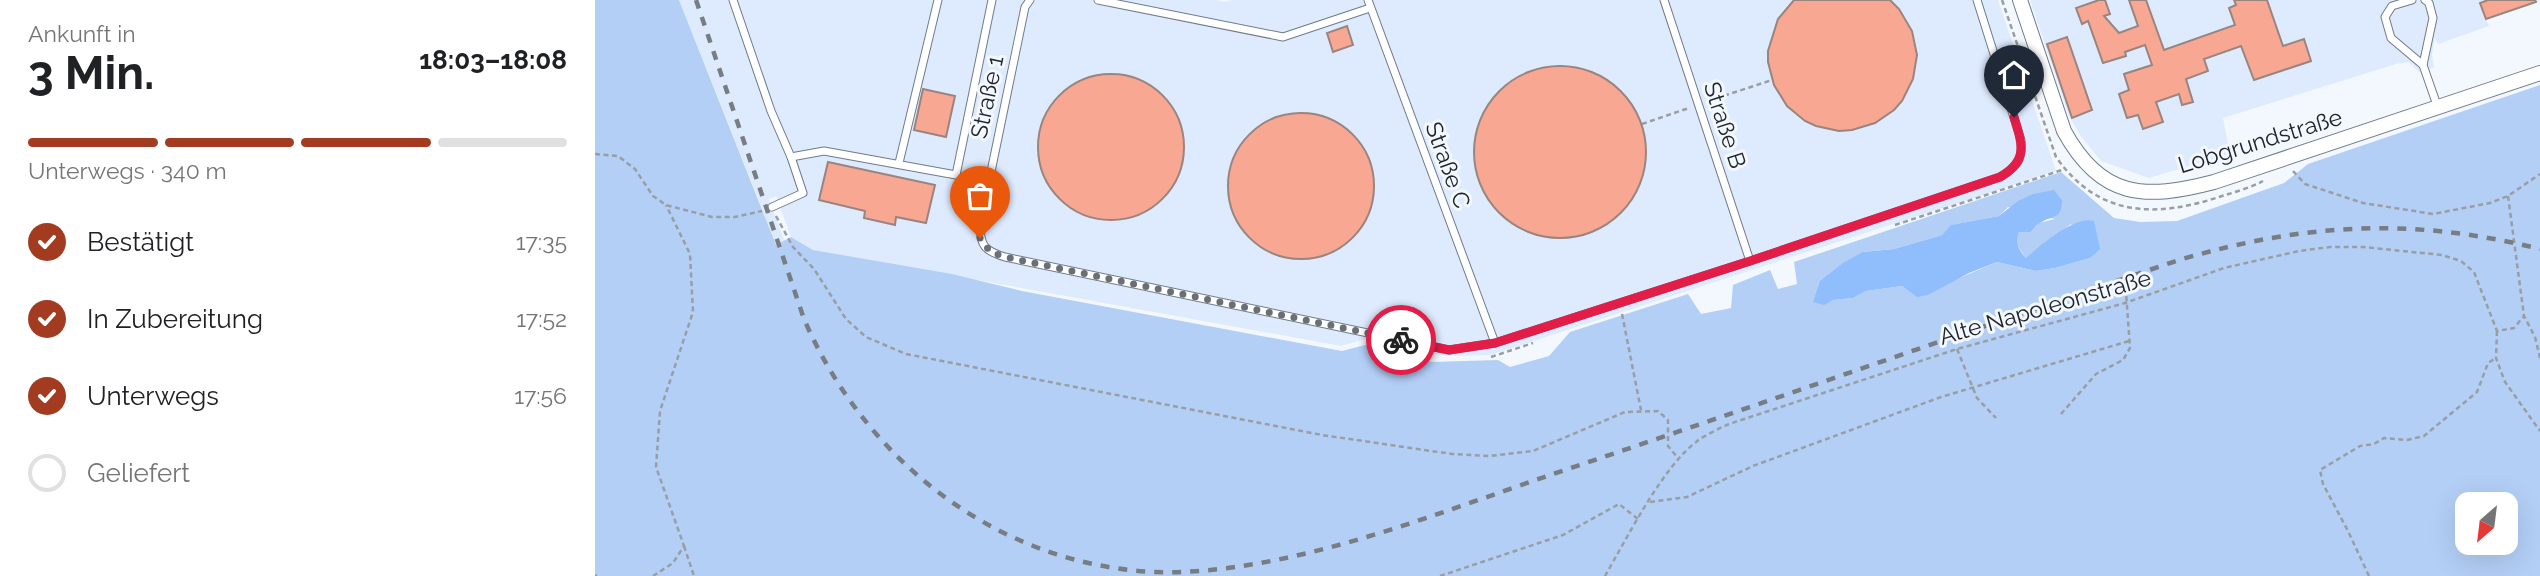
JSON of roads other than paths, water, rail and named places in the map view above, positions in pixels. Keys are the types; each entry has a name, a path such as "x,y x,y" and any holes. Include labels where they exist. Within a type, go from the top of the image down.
{"street":[{"name":"Lobgrundstraße","path":"2020,0 2060,121 2074,149 2097,173 2122,187 2139,192 2164,193 2214,182 2540,73"}],"lane":[{"path":"733,0 771,111 803,193 772,207"},
{"path":"899,163 938,0"},
{"path":"791,157 824,151 956,175 992,0"},
{"name":"Straße 1","path":"1030,0 1025,7 980,225 980,238 992,253 1449,350 1495,343 1750,261 2000,177 2013,169 2022,154 2021,140 1977,0"},
{"path":"1098,0 1283,37 1369,4"},
{"name":"Straße B","path":"1664,0 1750,261"},
{"path":"2423,65 2433,18 2429,3 2425,0"},
{"path":"2408,1 2392,6 2385,17 2391,38 2423,65 2438,108"},
{"name":"Straße C","path":"1369,4 1495,343"}],"railway":[{"path":"696,0 804,319 830,370 862,417 900,459 942,495 989,525 1040,548 1094,564 1152,572 1202,571 1253,564 1304,554 1406,525 2179,260 2225,248 2315,232 2403,229 2447,232 2540,249"}]}
